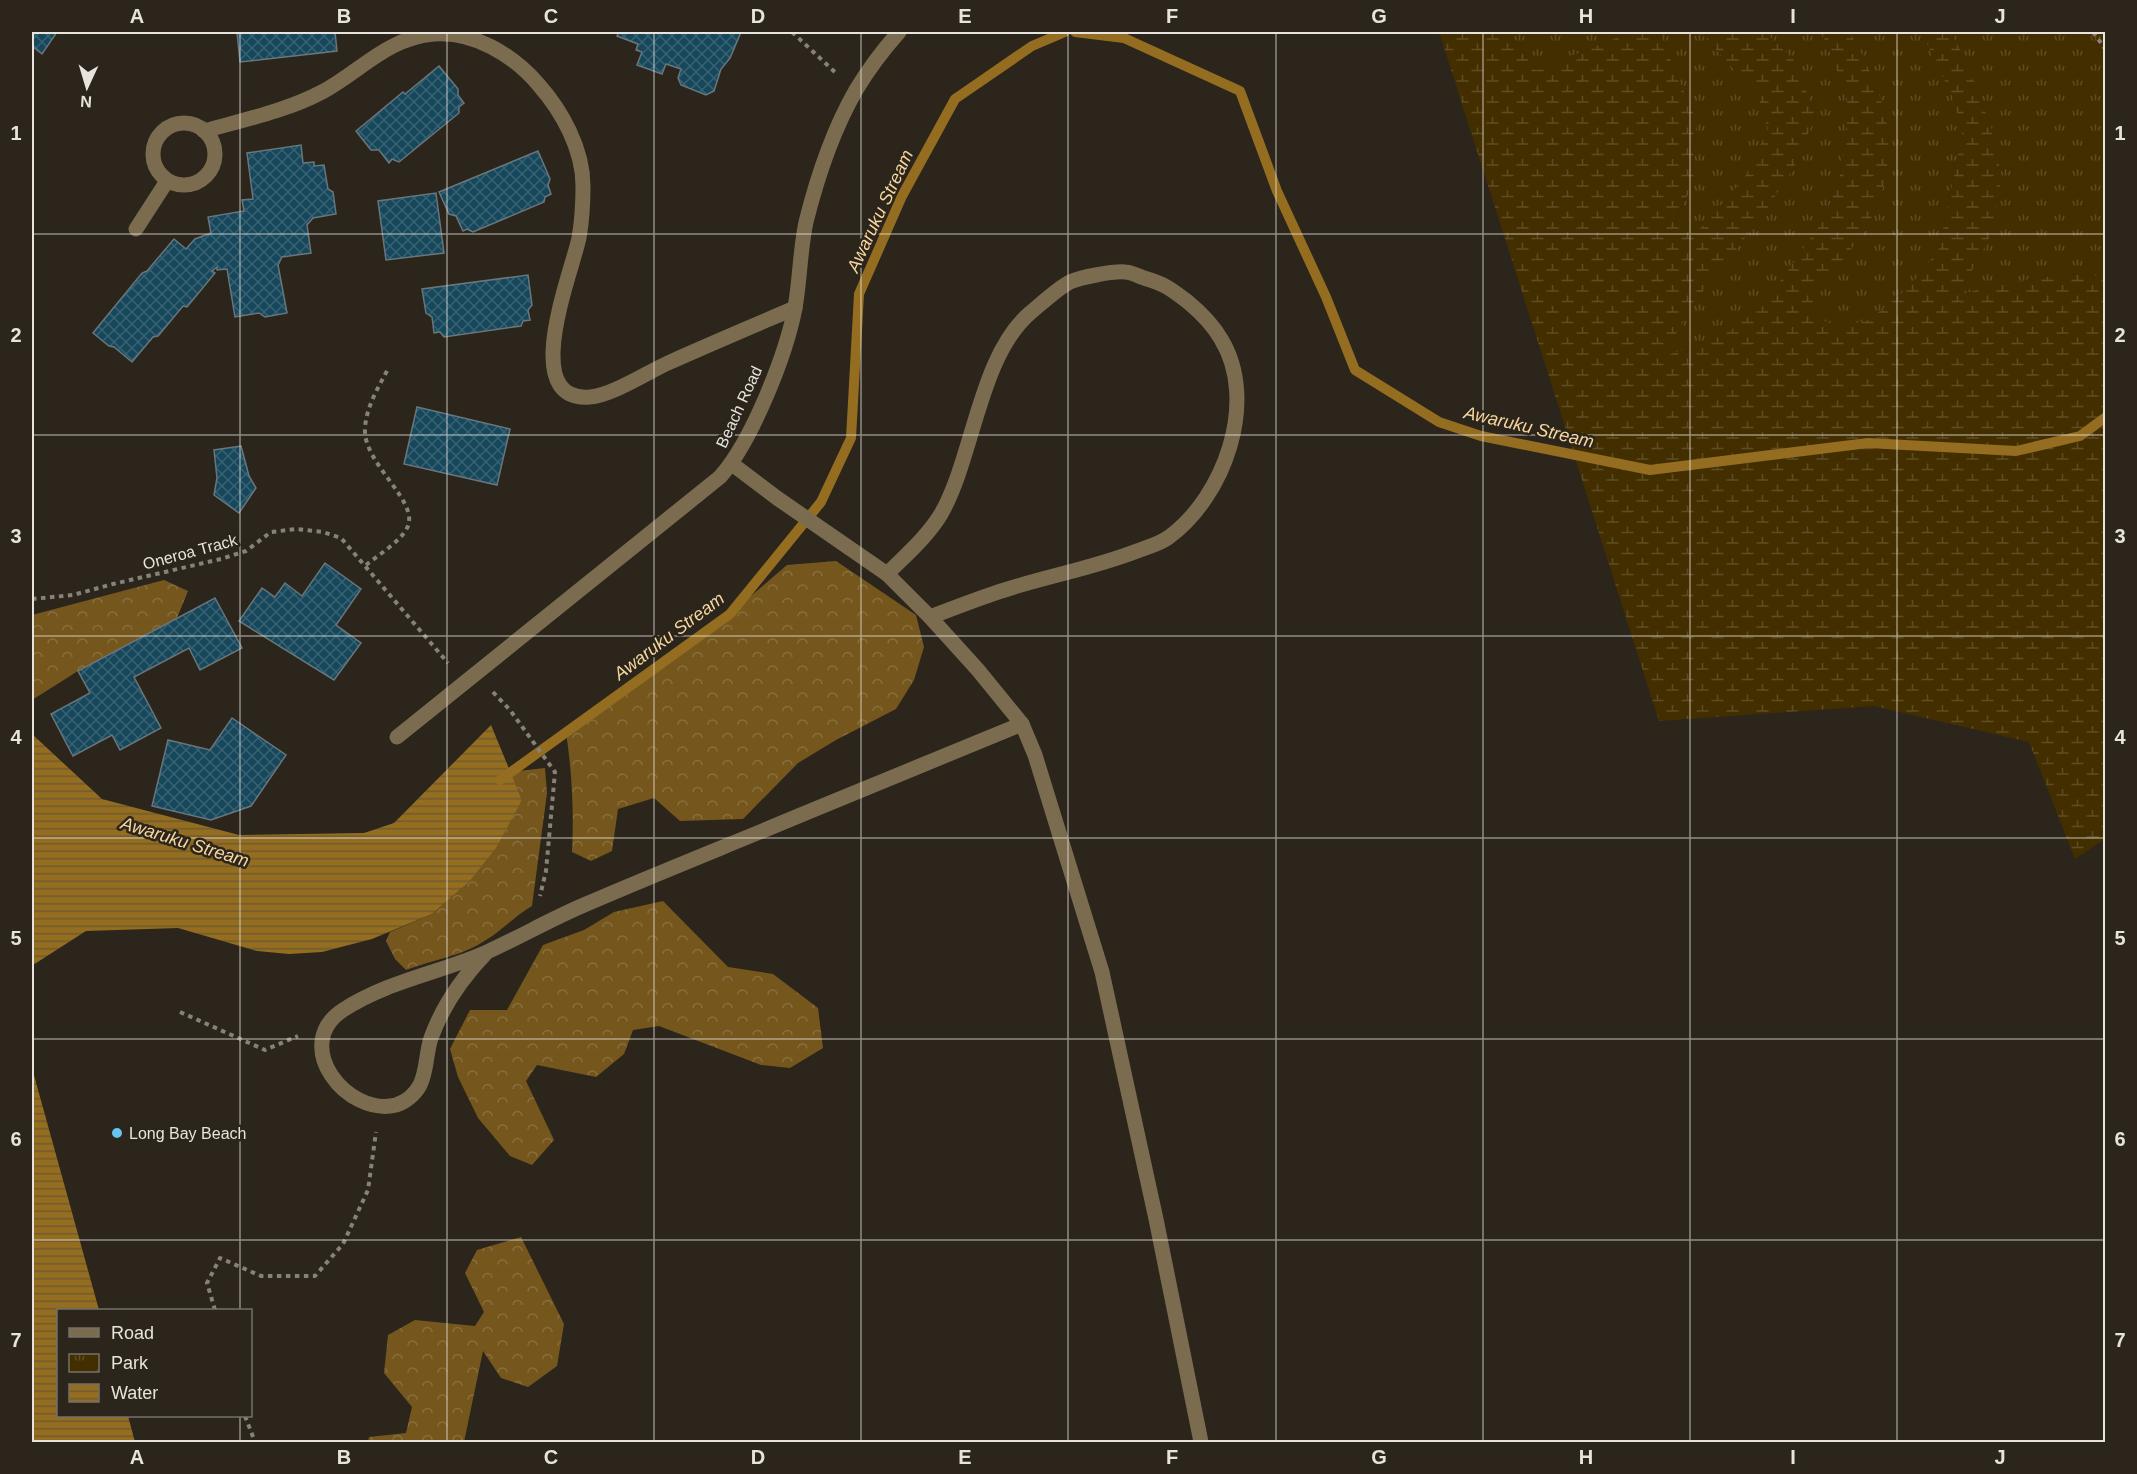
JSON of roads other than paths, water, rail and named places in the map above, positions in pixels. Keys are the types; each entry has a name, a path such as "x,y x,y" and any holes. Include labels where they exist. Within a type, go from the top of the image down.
{"street":[{"name":"Beach Road","path":"397,737 711,484 732,464 778,368 795,308 806,224 818,181 833,141 856,90 898,32"},
{"path":"204,131 300,102 322,92 385,49 412,38 437,34 482,42 504,53 544,90 560,113 581,161 583,184 579,238 553,344 554,371 564,389 571,395 600,396 795,308"},
{"path":"186,123 204,131 211,139 215,159 206,177 187,185 167,181 154,165 152,155 159,135 166,128 186,123"},
{"path":"136,229 167,181"},
{"path":"887,573 929,531 941,513 951,492 990,376 1009,338 1028,314 1071,282 1125,272 1165,284 1201,313 1222,340 1233,368 1236,415 1232,441 1221,471 1206,500 1188,522 1167,539 1106,563 1012,588 930,617"},
{"path":"732,464 777,498 887,573 978,669 1022,724 1035,755 1102,972 1156,1219 1201,1443"},
{"path":"486,953 465,974 451,998 432,1038 419,1088 409,1099 395,1105 380,1106 355,1097 333,1077 324,1062 320,1048 321,1037 327,1025 344,1009 397,983 486,953 595,901 1022,724"}],"water":[{"path":"491,725 522,800 496,848 468,883 432,914 372,939 322,952 289,954 257,951 178,928 86,931 33,965 32,972 32,734 102,799 239,835 364,833 394,823"},
{"path":"32,1068 99,1309 57,1309 57,1417 128,1417 135,1442 32,1442"}],"waterway":[{"name":"Awaruku Stream","path":"500,780 730,614 821,502 851,438 859,294 902,196 955,99 1032,46 1065,32"},
{"name":"Awaruku Stream","path":"1075,32 1124,38 1240,91 1277,191 1326,297 1355,370 1439,422 1481,436 1650,470 1868,443 2016,451 2080,436 2106,417"}],"place":[{"name":"Long Bay Beach","path":"117,1133"}]}
